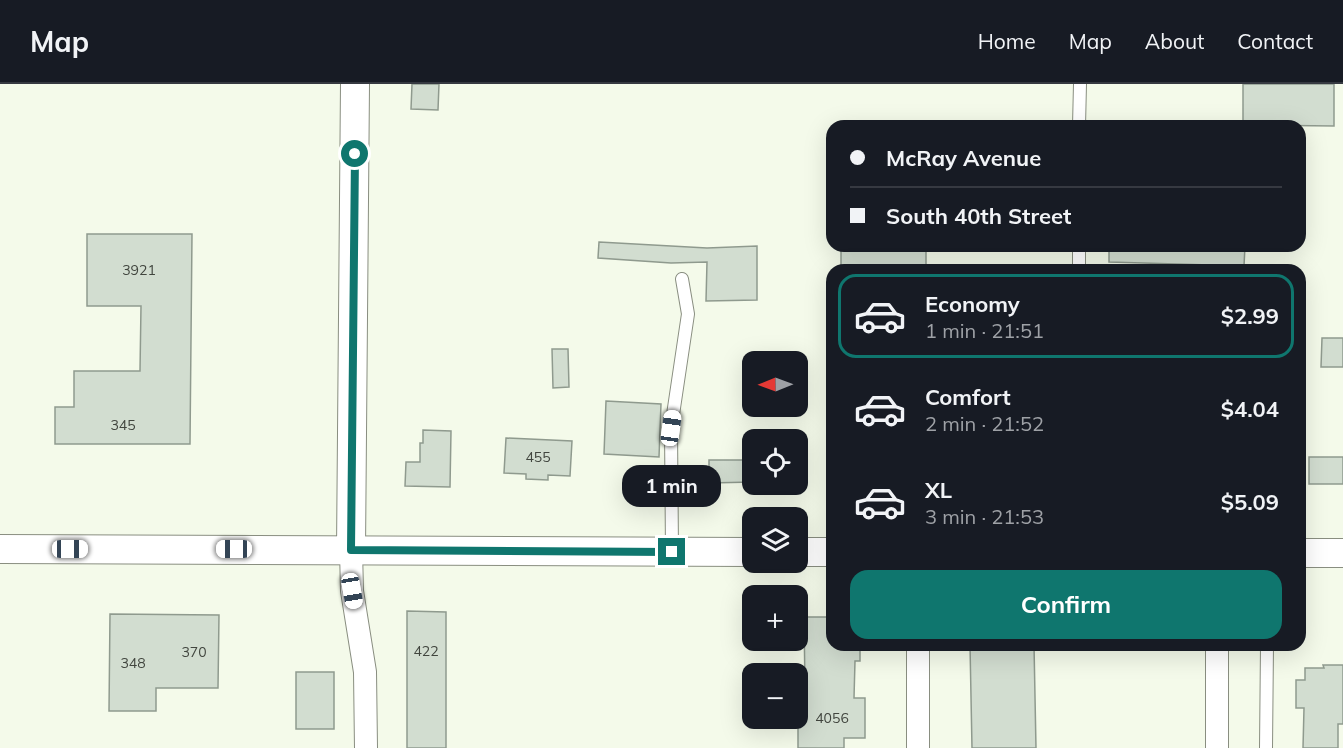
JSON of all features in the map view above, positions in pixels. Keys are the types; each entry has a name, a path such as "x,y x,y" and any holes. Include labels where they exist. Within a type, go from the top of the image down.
{"street":[{"path":"355,84 351,550 352,591 365,672 366,748"},
{"path":"0,549 742,552"},
{"path":"808,552 826,552"},
{"path":"1306,553 1343,553"},
{"path":"918,651 918,748"},
{"path":"1217,651 1217,748"}],"lane":[{"path":"1080,84 1080,120"},
{"path":"672,552 671,428 688,314 682,279"},
{"path":"1266,748 1267,651"}],"building":[{"path":"412,84 439,84 438,110 411,109"},
{"path":"1243,84 1334,84 1334,126 1306,126 1306,120 1243,120"},
{"path":"87,234 192,234 190,444 55,444 55,407 74,407 74,371 140,371 141,306 87,306"},
{"path":"599,242 707,248 757,246 757,300 706,301 707,262 671,263 598,258"},
{"path":"841,252 926,252 926,264 841,264"},
{"path":"1109,252 1245,252 1244,264 1109,262"},
{"path":"1322,338 1343,338 1343,367 1321,367"},
{"path":"552,349 568,349 569,387 553,388"},
{"path":"606,401 661,404 659,457 604,454"},
{"path":"423,430 451,431 450,487 405,486 406,462 420,462"},
{"path":"506,438 572,441 570,476 548,475 548,480 526,479 526,474 504,473"},
{"path":"1309,457 1343,457 1343,484 1309,484"},
{"path":"709,460 742,460 742,482 709,483"},
{"path":"407,611 446,612 446,748 407,748"},
{"path":"110,614 219,615 218,688 156,688 156,711 109,711"},
{"path":"808,617 826,617 826,651 860,651 860,661 855,661 854,698 865,698 865,738 844,738 844,748 798,748 798,729 808,729 808,663 805,663 804,651 808,651"},
{"path":"970,651 1034,651 1036,748 972,748"},
{"path":"1323,665 1343,665 1343,724 1338,724 1338,748 1303,748 1304,708 1296,708 1296,680 1305,680 1305,668 1324,668"},
{"path":"296,672 334,672 334,729 296,729"}],"route":[{"path":"355,154 351,550 672,552"}]}
